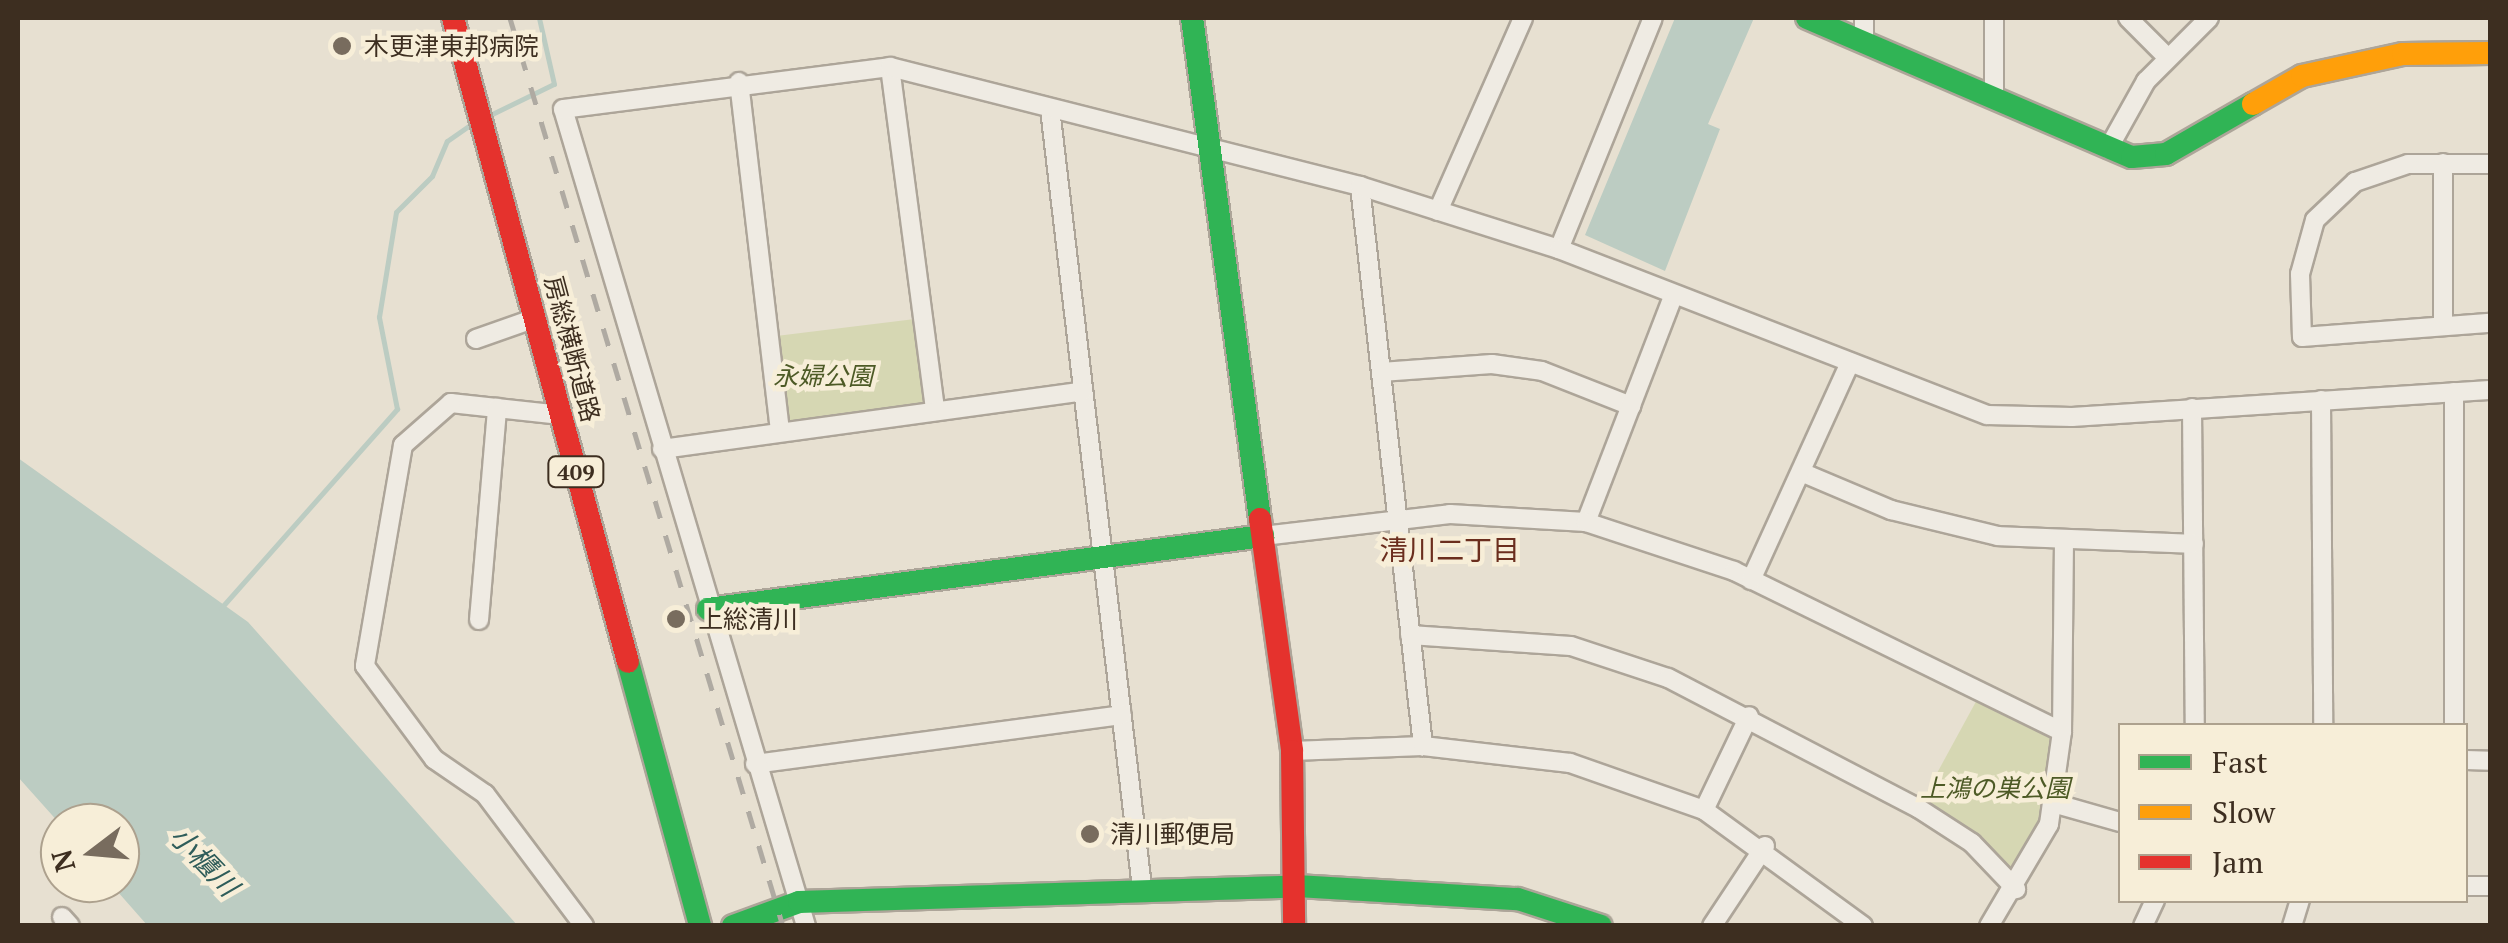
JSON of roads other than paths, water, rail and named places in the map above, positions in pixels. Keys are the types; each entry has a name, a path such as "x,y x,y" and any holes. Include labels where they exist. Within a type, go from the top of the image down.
{"main road":[{"name":"房総横断道路","path":"452,18 700,926"},
{"path":"1192,18 1292,750 1294,926"},
{"path":"1807,18 2108,149 2166,154 2276,88 2333,67 2403,54 2490,53"},
{"path":"708,609 1263,536"},
{"path":"733,926 799,902 1142,886 1296,886 1501,896 1600,926"}],"street":[{"path":"1438,211 1523,18"},
{"path":"1559,249 1653,18"},
{"path":"1864,18 1864,42"},
{"path":"1994,18 1994,99"},
{"path":"2128,18 2167,56"},
{"path":"2108,149 2167,56 2209,18"},
{"path":"890,68 935,411"},
{"path":"806,926 708,609 563,109 738,82 890,68 1360,186 1559,249 1988,414 2192,408 2490,390"},
{"path":"738,82 780,429"},
{"path":"1050,109 1142,886"},
{"path":"2444,163 2444,326"},
{"path":"2490,164 2444,163 2355,182 2315,220 2300,274 2302,337 2490,324"},
{"path":"1360,186 1423,746"},
{"path":"1586,522 1674,294"},
{"path":"476,338 536,318"},
{"path":"1752,580 1850,363"},
{"path":"1381,372 1492,364 1589,386 1630,406"},
{"path":"662,449 780,429 1083,392"},
{"path":"2454,392 2454,723"},
{"path":"2320,400 2323,723"},
{"path":"561,415 439,406 403,445 366,666 434,759 485,794 584,926"},
{"path":"479,620 497,408"},
{"path":"2192,408 2194,723"},
{"path":"1800,472 1940,524 2064,542 2194,544"},
{"path":"1263,536 1397,518 1586,522 1752,580 2062,732"},
{"path":"1990,926 2016,889 2052,803 2062,732 2064,542"},
{"path":"1410,635 1571,646 1749,716 1958,834 2016,889"},
{"path":"755,764 1122,715"},
{"path":"1704,810 1749,716"},
{"path":"1292,750 1423,746 1570,763 1704,810 1766,846 1863,926"},
{"path":"2052,803 2118,821"},
{"path":"1712,926 1766,846"},
{"path":"2143,926 2154,903"}],"water":[{"path":"1675,18 1754,18 1708,124 1720,129 1665,271 1585,235"},
{"name":"小櫃川","path":"18,458 248,622 517,925 147,925 128,903 140,903 140,803 41,803 18,777"}],"waterway":[{"path":"488,116 554,84 539,18"},
{"path":"221,608 397,409 379,317 396,212 432,176 447,141 470,125"}],"railway":[{"path":"510,18 783,926"}],"place":[{"name":"木更津東邦病院","path":"342,46"},
{"name":"上総清川","path":"676,619"},
{"name":"清川郵便局","path":"1090,834"}],"district":[{"name":"清川二丁目","path":"1450,550"}],"park label":[{"name":"永婦公園","path":"823,376"},
{"name":"上鴻の巣公園","path":"1995,788"}]}
